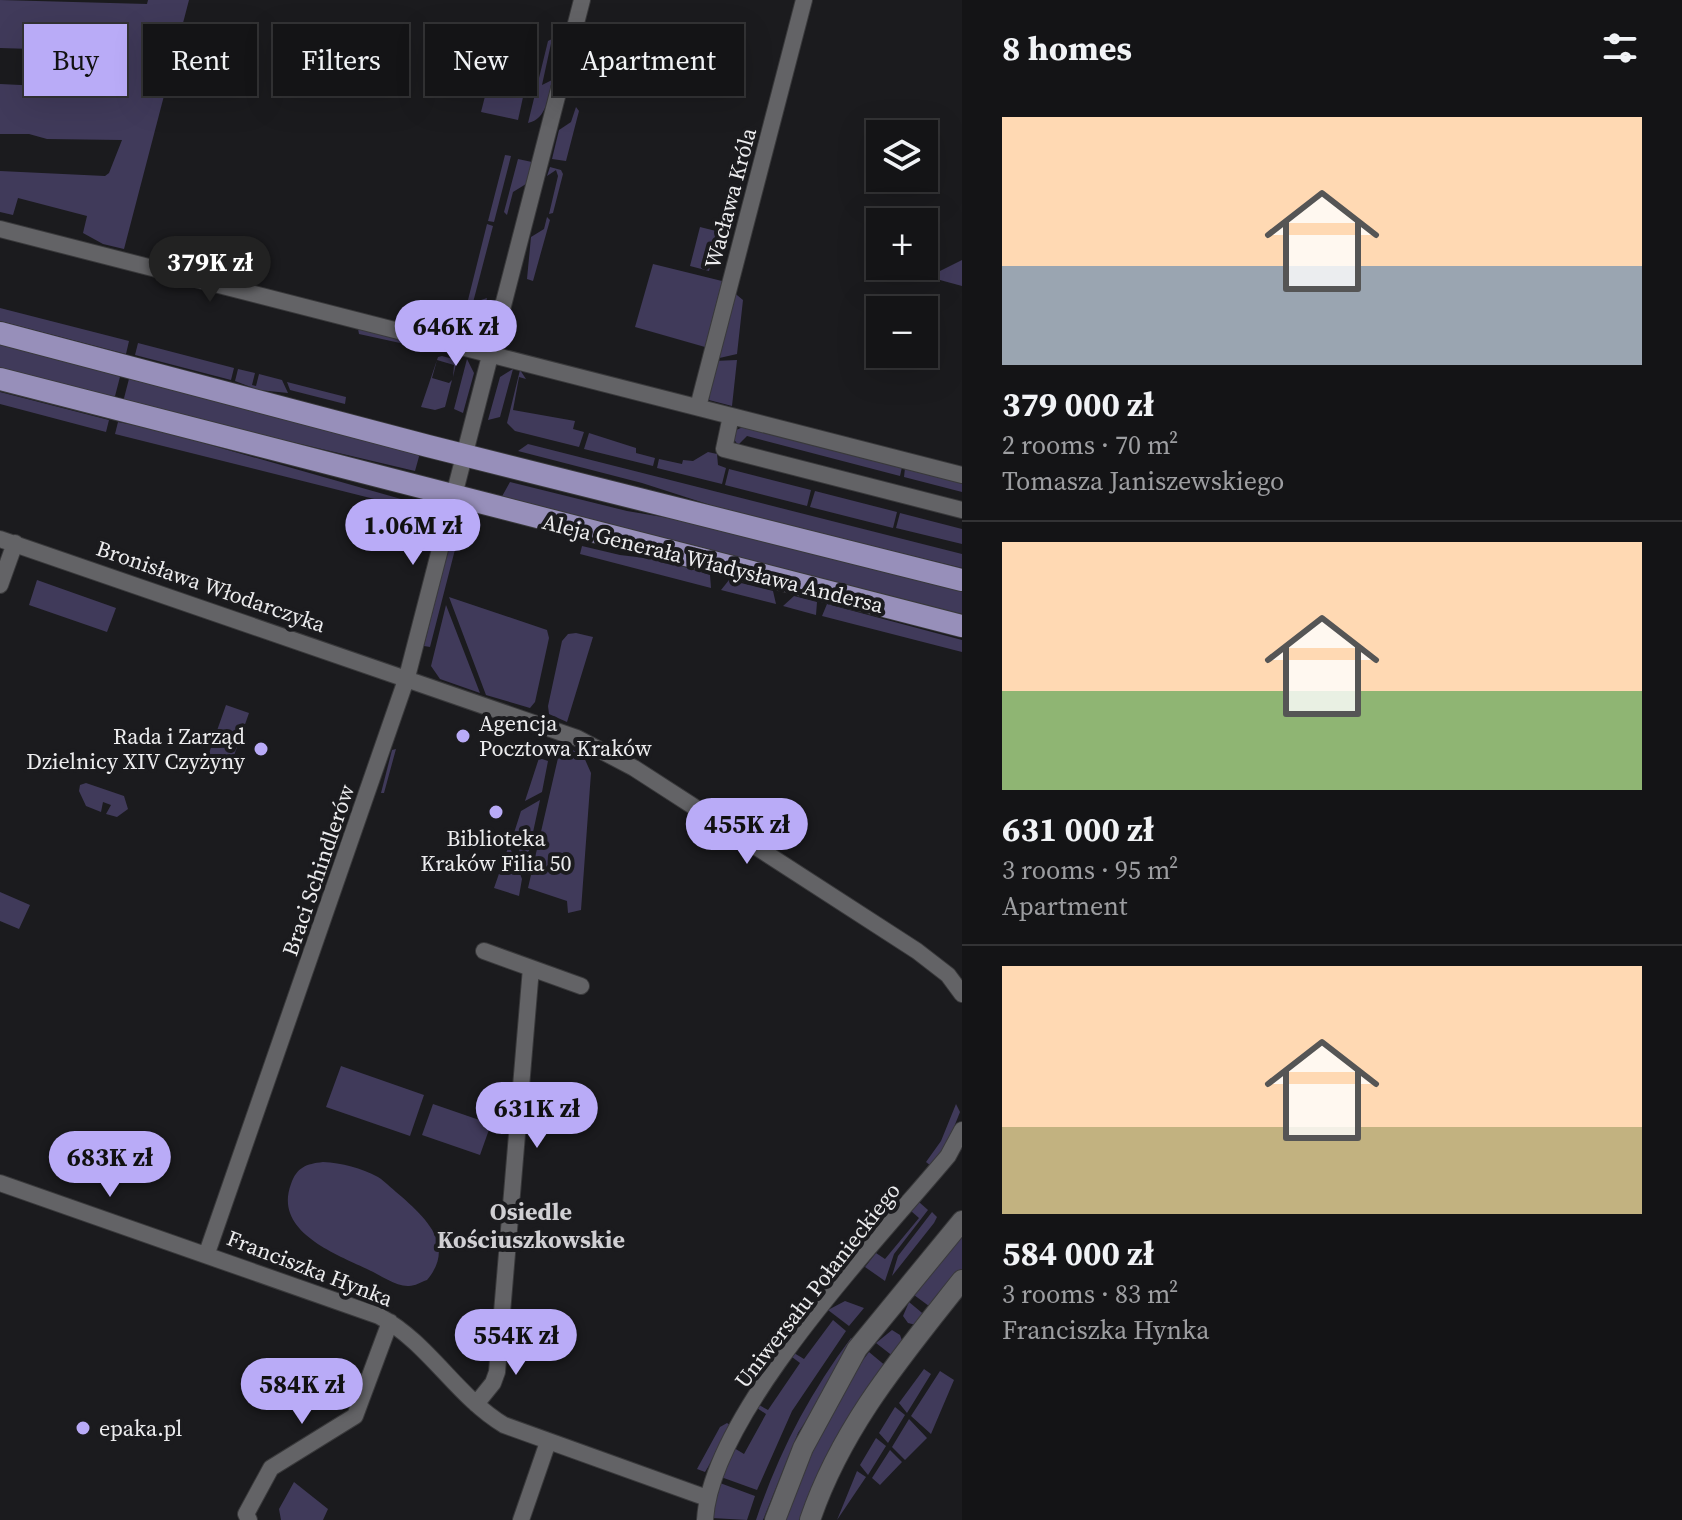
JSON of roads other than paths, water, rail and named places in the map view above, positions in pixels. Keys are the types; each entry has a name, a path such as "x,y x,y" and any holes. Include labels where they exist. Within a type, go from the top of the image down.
{"main road":[{"name":"Aleja Generała Władysława Andersa","path":"0,333 464,456 962,580"},
{"name":"Aleja Generała Władysława Andersa","path":"0,379 962,626"}],"street":[{"name":"Braci Schindlerów","path":"207,1253 407,677 582,0"},
{"name":"Wacława Króla","path":"698,407 804,0"},
{"path":"0,229 962,475"},
{"path":"731,416 724,449 962,510"},
{"path":"0,585 8,541"},
{"name":"Bronisława Włodarczyka","path":"8,541 407,677"},
{"path":"407,677 565,732 634,768 929,959 962,994"},
{"path":"484,951 581,986"},
{"path":"476,1404 493,1383 497,1372 531,968"},
{"name":"Uniwersału Połanieckiego","path":"705,1520 707,1498 732,1436 766,1380 831,1296 948,1156 962,1130"},
{"name":"Franciszka Hynka","path":"0,1183 207,1253 390,1322 433,1358 476,1404 504,1425 707,1498"},
{"path":"775,1520 803,1448 857,1349 962,1221"},
{"path":"810,1520 847,1433 915,1338 962,1280"},
{"path":"885,1315 915,1338"},
{"path":"249,1520 246,1514 271,1468 355,1416 390,1322"},
{"path":"521,1520 548,1442"}],"place":[{"name":"Agencja Pocztowa Kraków","path":"463,736"},
{"name":"Rada i Zarząd Dzielnicy XIV Czyżyny","path":"261,749"},
{"name":"Biblioteka Kraków Filia 50","path":"496,812"},
{"name":"epaka.pl","path":"83,1428"}],"district":[{"name":"Osiedle Kościuszkowskie","path":"531,1226"}]}
